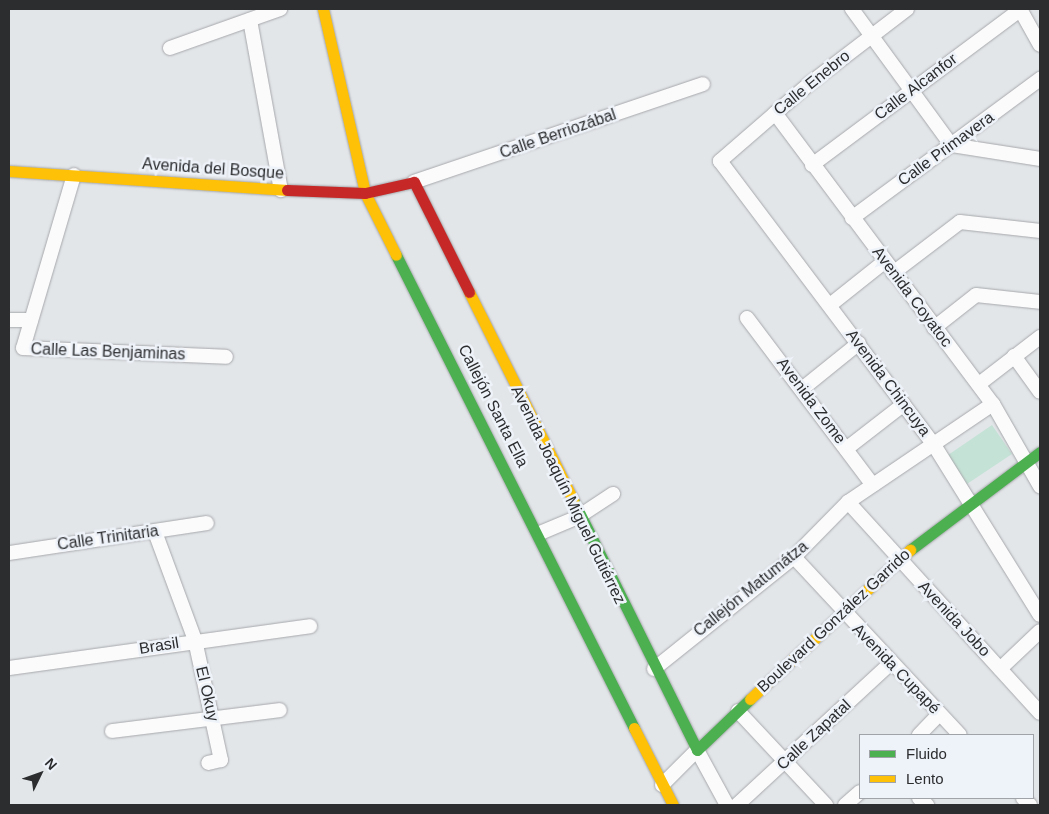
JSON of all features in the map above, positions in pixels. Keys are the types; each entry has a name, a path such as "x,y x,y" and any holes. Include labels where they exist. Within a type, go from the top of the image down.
{"street":[{"path":"170,48 280,9"},
{"name":"Callejón Santa Ella","path":"322,9 365,192 540,533 673,805"},
{"path":"852,9 952,145 1040,159"},
{"name":"Calle Enebro","path":"720,161 775,113 870,36 907,9"},
{"path":"1020,9 1040,45"},
{"name":"Calle Alcanfor","path":"812,165 1020,9"},
{"path":"250,20 281,190"},
{"name":"Calle Primavera","path":"852,218 1040,79"},
{"name":"Calle Berriozábal","path":"414,182 703,84"},
{"name":"Avenida Coyatoc","path":"775,113 884,262 979,384 993,404 1040,486"},
{"name":"Avenida Chincuya","path":"720,161 934,445 1040,615"},
{"name":"Avenida del Bosque","path":"9,171 281,190 365,192 414,182"},
{"name":"Calle Las Benjaminas","path":"74,175 23,348 226,357"},
{"name":"Avenida Joaquín Miguel Gutiérrez","path":"414,182 654,669 727,805"},
{"path":"893,273 960,222 1040,231"},
{"path":"830,305 884,262"},
{"path":"934,328 976,295 1040,302"},
{"name":"Avenida Zome","path":"748,318 873,485"},
{"path":"9,320 32,320"},
{"path":"979,384 1040,336"},
{"path":"802,389 859,343"},
{"path":"1014,356 1040,392"},
{"path":"846,448 904,404"},
{"name":"Callejón Matumátza","path":"654,669 794,557 848,502 993,404"},
{"name":"Boulevard González Garrido","path":"662,785 840,611 898,558 972,505 1040,452"},
{"path":"540,533 578,517 613,494"},
{"name":"Avenida Jobo","path":"848,502 1040,713"},
{"name":"Calle Trinitaria","path":"9,553 207,524"},
{"name":"El Okuy","path":"155,532 195,640 221,760 208,763"},
{"name":"Avenida Cupapé","path":"794,557 840,611 959,734"},
{"name":"Brasil","path":"9,668 195,640 310,626"},
{"path":"1000,669 1040,631"},
{"name":"Calle Zapatal","path":"737,805 890,664"},
{"path":"112,731 213,720 280,710"},
{"path":"738,711 826,805"},
{"path":"920,734 940,714"},
{"path":"845,805 859,793"}],"green space":[{"path":"992,425 1012,454 967,484 948,455"}],"traffic: fast":[{"path":"396,255 634,728"},
{"path":"910,550 1040,452"},
{"path":"573,500 697,750 750,699"}],"traffic: slow":[{"path":"323,9 365,193 396,255"},
{"path":"9,171 287,190"},
{"path":"469,292 573,500"},
{"path":"750,699 910,550"},
{"path":"634,728 673,805"}],"traffic: jam":[{"path":"287,190 365,193 414,182 469,292"}]}
